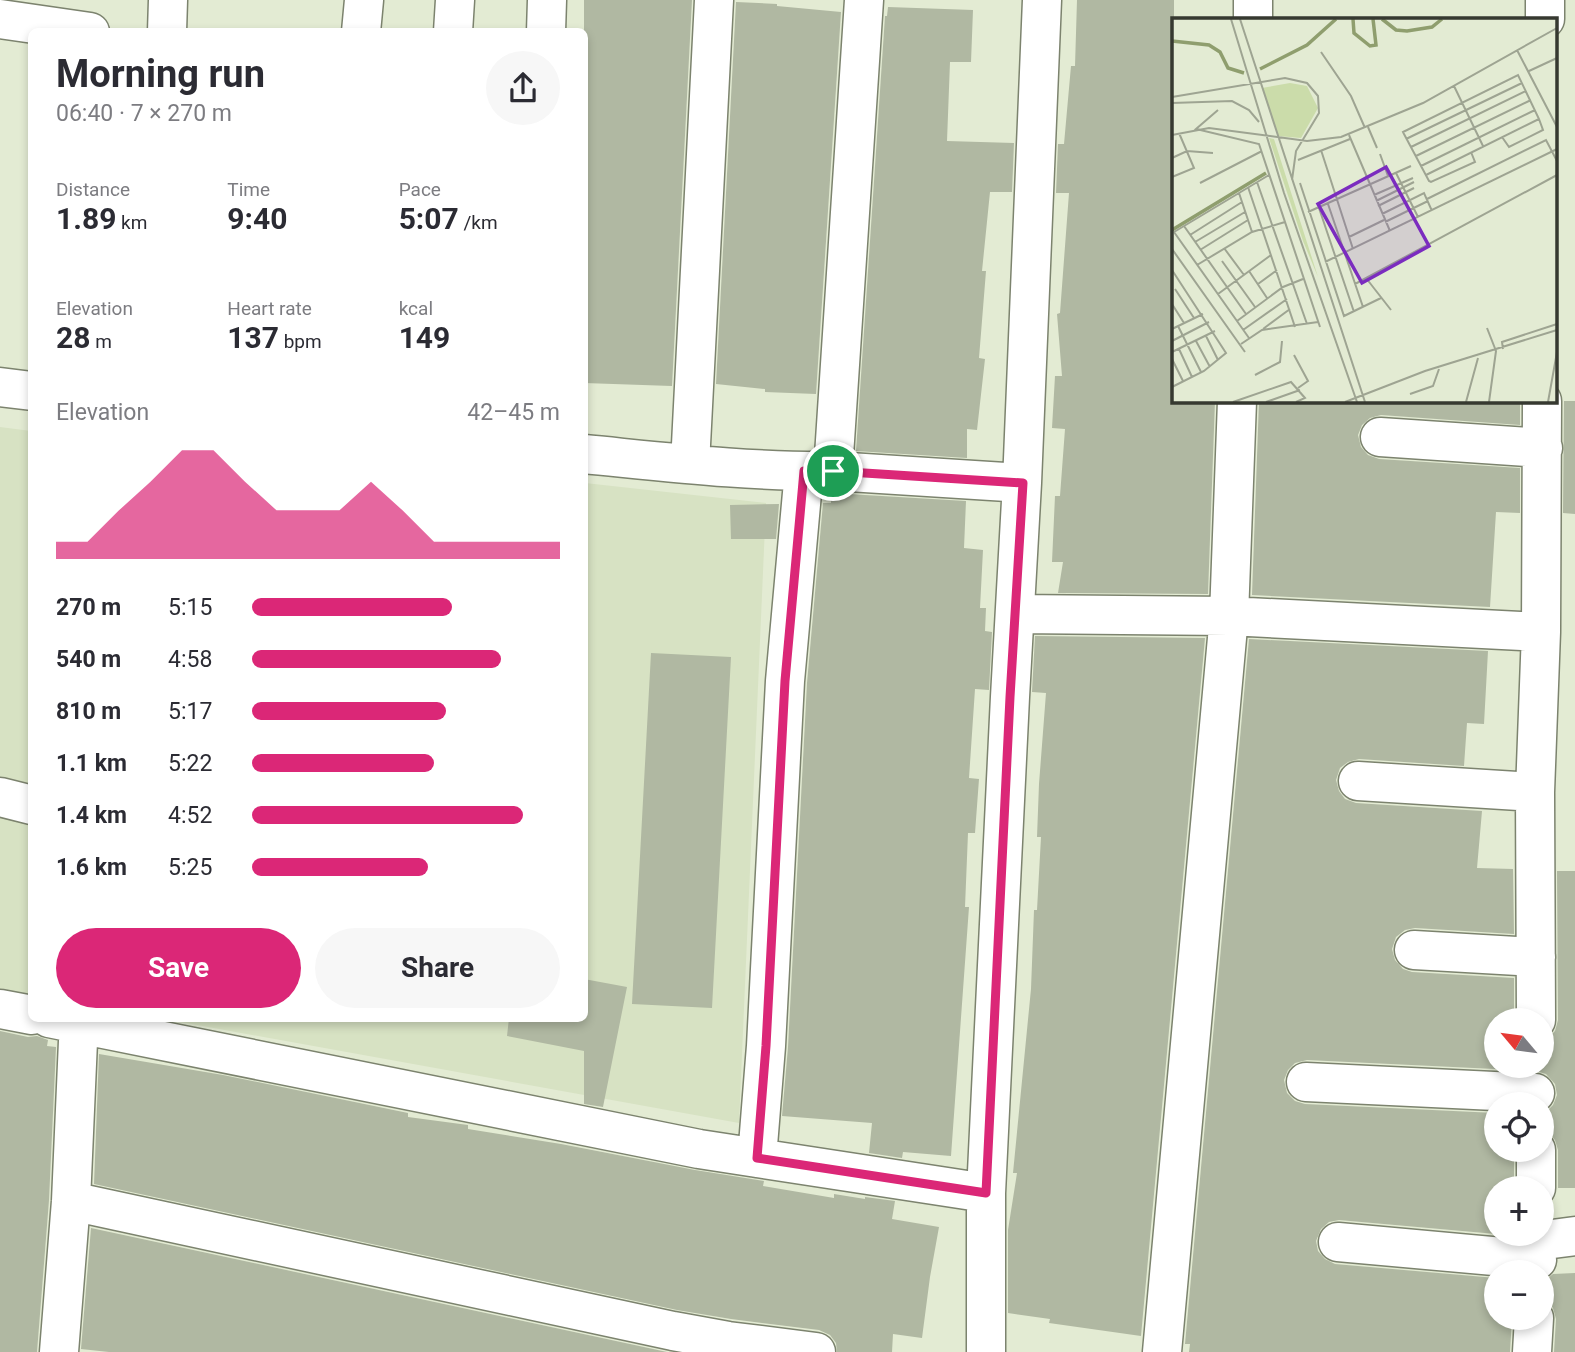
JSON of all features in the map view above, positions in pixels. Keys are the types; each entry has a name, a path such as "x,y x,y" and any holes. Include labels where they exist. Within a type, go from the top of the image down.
{"street":[{"path":"167,28 168,0"},
{"path":"361,28 363,0"},
{"path":"453,28 455,0"},
{"path":"546,28 547,0"},
{"path":"690,464 714,0"},
{"path":"757,1158 766,1046 785,681 818,471 864,0"},
{"path":"986,1352 986,1193 1023,483 1042,0"},
{"path":"1253,0 1253,18"},
{"path":"1545,0 1545,18"},
{"path":"0,19 62,28"},
{"path":"0,387 28,390"},
{"path":"1162,1352 1228,616 1237,402"},
{"path":"1536,1008 1535,792 1541,632 1542,402"},
{"path":"1380,437 1543,448"},
{"path":"588,454 690,464 1023,483"},
{"path":"1015,614 1228,616 1541,632"},
{"path":"1358,781 1535,792"},
{"path":"0,797 28,804"},
{"path":"1414,950 1536,957"},
{"path":"0,1009 28,1014"},
{"path":"59,1352 71,1201 69,1022"},
{"path":"79,1022 686,1147 986,1193"},
{"path":"1306,1082 1535,1088"},
{"path":"71,1201 673,1331 816,1352"},
{"path":"1338,1242 1537,1252 1575,1236"},
{"path":"1532,1352 1533,1330"}],"shaded area":[{"path":"0,427 28,431 28,999 0,993"},
{"path":"588,483 766,503 739,1123 181,1022 588,1022"}],"building":[{"path":"584,0 692,0 672,386 588,383 588,28 584,28"},
{"path":"1077,0 1174,0 1172,402 1215,402 1208,594 1058,593 1063,562 1052,562 1055,496 1060,496 1065,429 1052,428 1055,376 1062,376 1057,314 1060,313 1069,193 1056,193 1058,144 1064,144 1071,66 1075,66"},
{"path":"736,2 841,12 816,394 765,392 765,389 716,384"},
{"path":"888,7 973,10 971,62 950,62 947,141 1014,143 1012,192 990,192 982,271 986,271 979,358 985,359 977,430 967,429 967,458 856,451 885,16"},
{"path":"1564,401 1575,401 1575,514 1563,513"},
{"path":"1259,402 1520,402 1520,425 1381,415 1370,418 1362,425 1358,435 1361,447 1368,455 1379,459 1520,468 1520,513 1496,512 1490,607 1252,595"},
{"path":"831,493 966,501 964,548 983,550 980,608 986,608 985,631 992,632 989,690 975,689 969,778 979,779 975,833 968,833 965,907 969,907 951,1156 903,1152 902,1158 869,1153 872,1123 782,1116 807,683 823,503 831,503"},
{"path":"779,504 776,539 731,539 730,505"},
{"path":"1035,636 1205,638 1141,1336 1049,1323 1050,1319 1008,1313 1008,1230 1017,1173 1013,1173 1031,989 1034,910 1037,910 1041,837 1037,837 1046,693 1032,692"},
{"path":"1249,639 1488,651 1484,724 1467,723 1464,766 1359,759 1340,768 1336,780 1345,799 1356,803 1482,811 1477,868 1513,869 1514,934 1415,928 1405,930 1396,937 1392,949 1395,960 1403,969 1412,972 1514,978 1514,1008 1484,1008 1484,1069 1307,1060 1295,1063 1284,1080 1287,1093 1295,1101 1305,1104 1484,1112 1484,1162 1514,1162 1514,1176 1484,1176 1484,1233 1339,1220 1329,1222 1321,1229 1316,1241 1318,1251 1325,1259 1335,1264 1484,1277 1484,1330 1511,1330 1510,1352 1189,1352 1190,1344 1185,1344"},
{"path":"651,653 731,657 712,1008 632,1004"},
{"path":"1557,871 1575,871 1575,1188 1558,1188 1558,1150 1554,1139 1554,1102 1557,1095 1555,1084 1550,1078 1554,1078 1554,1032 1558,1020"},
{"path":"588,980 627,987 603,1107 584,1104 584,1051 507,1036 509,1022 588,1022"},
{"path":"0,1031 28,1037 37,1036 48,1040 47,1046 56,1047 49,1200 37,1352 0,1352"},
{"path":"99,1054 223,1075 408,1113 408,1117 468,1125 468,1129 764,1181 763,1186 834,1198 834,1194 895,1201 892,1219 939,1227 922,1338 893,1334 892,1352 837,1352 836,1343 830,1335 819,1330 677,1310 94,1184"},
{"path":"91,1228 667,1352 109,1352 81,1349"},
{"path":"1575,1273 1575,1352 1554,1352 1554,1274"}],"route":[{"path":"804,471 833,471 1023,483 986,1193 757,1158 766,1046 785,681 804,471"}]}
